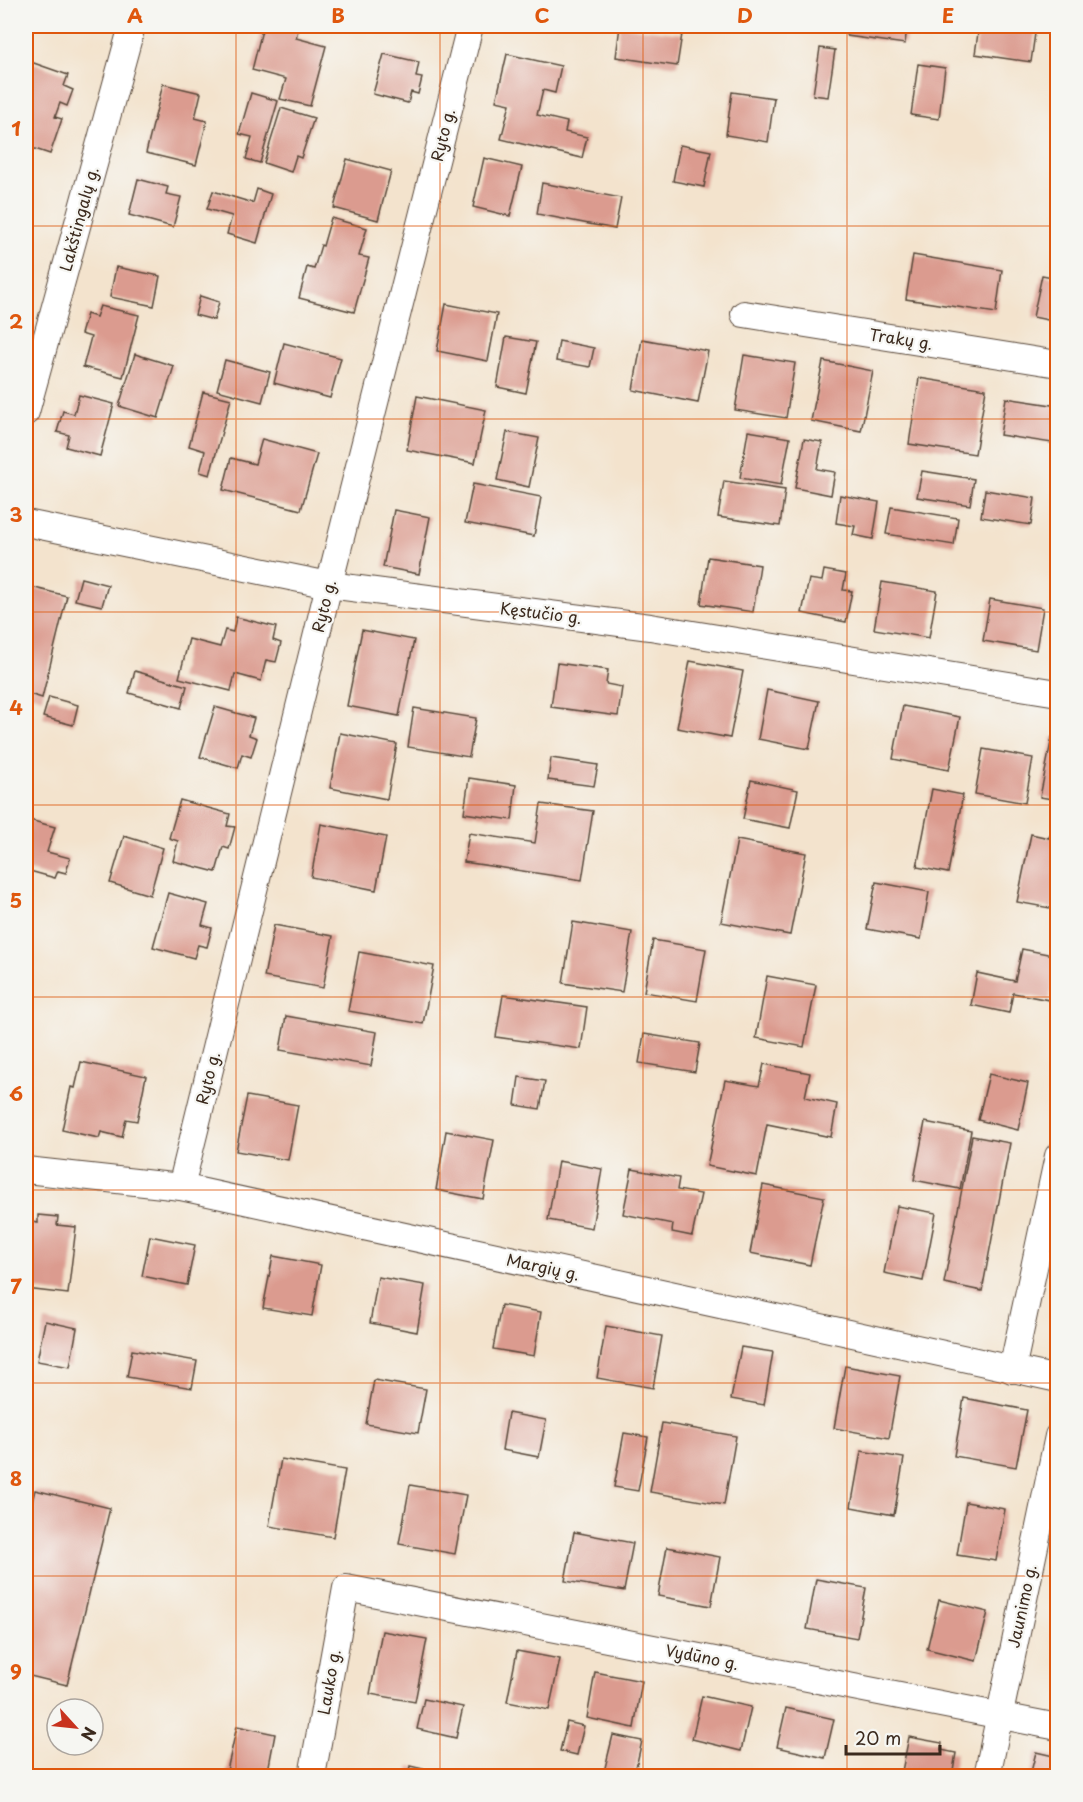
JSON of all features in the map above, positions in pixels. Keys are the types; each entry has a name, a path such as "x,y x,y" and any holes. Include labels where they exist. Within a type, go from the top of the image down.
{"street":[{"name":"Lakštingalų g.","path":"26,412 132,26"},
{"name":"Ryto g.","path":"181,1187 470,26"},
{"name":"Trakų g.","path":"744,314 1058,364"},
{"name":"Kęstučio g.","path":"26,524 329,585 650,627 1058,693"},
{"path":"1012,1370 1058,1156"},
{"name":"Margių g.","path":"26,1170 181,1187 1058,1379"},
{"name":"Jaunimo g.","path":"987,1776 1058,1436"},
{"name":"Vydūno g.","path":"346,1588 1058,1727"},
{"name":"Lauko g.","path":"312,1776 346,1588"}],"building":[{"path":"263,26 299,26 296,38 326,46 310,106 280,99 286,79 252,70"},
{"path":"620,26 682,34 677,66 616,57"},
{"path":"848,26 907,26 905,44 847,36"},
{"path":"979,26 1036,26 1031,62 975,54"},
{"path":"820,48 835,50 828,97 813,95"},
{"path":"384,54 419,62 416,77 422,78 418,94 411,92 408,103 373,94"},
{"path":"507,54 561,66 555,93 543,90 537,115 567,122 565,132 587,137 582,158 501,139 510,104 496,101"},
{"path":"28,61 68,75 64,86 73,90 67,106 60,103 55,117 62,119 50,154 26,146 26,66"},
{"path":"918,64 945,68 939,119 911,115"},
{"path":"163,84 201,93 195,118 207,121 196,165 146,153"},
{"path":"732,92 774,98 768,142 726,135"},
{"path":"251,93 278,101 260,163 246,159 252,137 239,134"},
{"path":"281,108 314,118 301,158 296,156 291,172 264,163"},
{"path":"680,145 711,151 704,187 673,181"},
{"path":"484,158 522,167 510,216 473,207"},
{"path":"347,159 391,171 378,220 334,208"},
{"path":"138,179 168,187 166,194 181,197 173,227 129,215"},
{"path":"542,183 621,198 615,229 537,214"},
{"path":"257,189 271,194 257,243 227,234 232,216 207,209 213,191 253,203"},
{"path":"331,218 367,228 359,256 369,258 354,312 299,298 307,267 314,269"},
{"path":"913,255 1002,270 996,313 906,299"},
{"path":"116,267 160,276 154,306 110,297"},
{"path":"1042,275 1058,278 1058,322 1033,317"},
{"path":"200,296 219,302 214,320 195,315"},
{"path":"446,304 497,314 488,361 437,351"},
{"path":"100,306 139,315 123,377 83,367 91,337 81,334 87,314 96,317"},
{"path":"506,337 536,342 526,393 497,387"},
{"path":"642,339 708,351 698,403 633,390"},
{"path":"559,341 594,348 590,367 556,361"},
{"path":"284,343 341,358 330,398 274,383"},
{"path":"135,354 174,366 158,418 119,406"},
{"path":"744,355 795,363 786,418 735,410"},
{"path":"225,360 270,372 262,402 217,390"},
{"path":"823,361 873,371 861,431 811,421"},
{"path":"919,378 986,389 975,454 909,444"},
{"path":"203,392 231,399 210,475 200,472 205,451 189,446"},
{"path":"79,395 114,404 100,456 66,447 69,435 57,432 63,411 74,414"},
{"path":"417,396 486,410 475,463 407,450"},
{"path":"1006,398 1058,406 1052,443 1000,435"},
{"path":"748,431 790,438 781,485 740,478"},
{"path":"507,432 539,438 529,487 497,480"},
{"path":"262,439 317,454 301,510 223,490 231,458 255,464"},
{"path":"804,439 822,442 817,469 835,472 831,495 795,488"},
{"path":"922,471 974,479 970,505 917,497"},
{"path":"724,481 785,490 780,526 718,517"},
{"path":"473,484 541,497 534,536 465,523"},
{"path":"985,490 1035,498 1031,525 981,517"},
{"path":"840,495 879,502 873,539 853,535 855,526 836,523"},
{"path":"891,507 958,518 954,545 886,534"},
{"path":"394,510 430,517 419,574 383,567"},
{"path":"708,557 760,565 753,612 701,604"},
{"path":"824,570 846,574 843,590 852,591 846,622 802,613 809,579 822,581"},
{"path":"81,578 108,585 102,606 75,600"},
{"path":"882,582 937,591 929,638 874,629"},
{"path":"27,586 67,596 42,698 26,693"},
{"path":"990,599 1043,608 1036,650 983,641"},
{"path":"236,617 276,627 273,640 281,643 276,662 266,660 261,681 235,674 231,691 179,678 189,639 220,647 225,630 233,632"},
{"path":"362,630 414,640 399,716 347,706"},
{"path":"690,661 743,671 730,738 677,728"},
{"path":"557,663 608,670 606,684 622,687 618,716 551,707"},
{"path":"135,671 187,686 181,708 129,693"},
{"path":"767,690 819,701 809,749 758,739"},
{"path":"49,697 78,705 73,725 43,717"},
{"path":"903,706 960,717 949,770 893,759"},
{"path":"215,707 254,718 249,735 257,738 251,757 242,754 238,768 200,757"},
{"path":"414,708 476,718 469,757 408,747"},
{"path":"340,733 397,744 387,799 330,788"},
{"path":"1052,737 1058,738 1058,800 1040,797"},
{"path":"983,749 1033,758 1025,803 975,794"},
{"path":"551,758 598,765 594,786 548,780"},
{"path":"469,778 516,785 512,820 464,813"},
{"path":"751,780 798,790 790,828 743,819"},
{"path":"932,789 963,795 948,873 917,867"},
{"path":"180,800 230,814 227,826 235,827 229,849 223,847 216,872 173,861 178,841 169,838"},
{"path":"541,804 593,811 582,880 464,862 469,833 535,843"},
{"path":"26,819 55,827 47,852 70,858 66,873 58,871 55,878 26,870"},
{"path":"321,824 386,837 376,890 311,877"},
{"path":"1031,834 1049,838 1050,835 1058,837 1058,896 1055,909 1017,902"},
{"path":"124,836 163,848 150,895 110,883"},
{"path":"737,840 806,853 790,935 721,922"},
{"path":"876,882 929,892 921,939 867,929"},
{"path":"168,893 208,904 202,925 212,928 207,947 198,945 194,958 153,947"},
{"path":"573,922 632,932 622,992 563,983"},
{"path":"274,925 333,936 323,988 264,977"},
{"path":"653,940 706,949 697,1001 644,992"},
{"path":"1022,949 1058,956 1049,1000 1013,993 1009,1013 971,1005 977,973 1015,981"},
{"path":"359,952 434,966 423,1024 348,1011"},
{"path":"26,953 32,954 29,981 26,980"},
{"path":"767,976 816,985 804,1047 756,1038"},
{"path":"503,995 587,1007 581,1049 496,1037"},
{"path":"286,1016 377,1032 371,1066 280,1050"},
{"path":"644,1034 700,1043 695,1072 639,1063"},
{"path":"81,1062 146,1076 137,1121 126,1119 122,1137 101,1132 99,1138 62,1130 71,1087 75,1088"},
{"path":"764,1064 810,1073 805,1097 837,1104 831,1137 767,1124 757,1176 707,1166 725,1080 759,1086"},
{"path":"989,1074 1028,1083 1018,1130 978,1120"},
{"path":"519,1077 545,1081 540,1109 515,1105"},
{"path":"247,1096 298,1105 288,1160 236,1151"},
{"path":"925,1122 971,1131 960,1189 914,1180"},
{"path":"446,1131 494,1140 483,1199 436,1190"},
{"path":"972,1136 1010,1143 982,1291 944,1283"},
{"path":"558,1161 602,1169 592,1228 548,1220"},
{"path":"632,1169 679,1178 677,1190 701,1194 692,1236 672,1232 673,1224 623,1214"},
{"path":"763,1185 824,1197 810,1265 750,1253"},
{"path":"897,1206 936,1213 923,1281 884,1273"},
{"path":"38,1215 58,1217 57,1225 76,1227 68,1294 26,1289 26,1221 38,1223"},
{"path":"150,1236 195,1245 187,1285 142,1276"},
{"path":"273,1256 321,1265 312,1316 263,1308"},
{"path":"378,1277 425,1285 417,1332 370,1323"},
{"path":"501,1305 541,1312 534,1356 493,1349"},
{"path":"45,1321 77,1328 70,1367 37,1361"},
{"path":"606,1326 662,1336 653,1388 597,1378"},
{"path":"741,1347 773,1352 764,1405 731,1399"},
{"path":"132,1350 197,1361 192,1388 127,1377"},
{"path":"845,1366 900,1376 889,1438 834,1428"},
{"path":"374,1380 426,1389 418,1433 366,1424"},
{"path":"964,1398 1027,1410 1016,1467 954,1456"},
{"path":"508,1413 546,1420 539,1457 502,1450"},
{"path":"662,1423 736,1436 724,1505 650,1492"},
{"path":"624,1433 648,1437 638,1491 614,1487"},
{"path":"861,1451 904,1458 894,1515 851,1507"},
{"path":"281,1459 345,1470 333,1537 269,1526"},
{"path":"410,1485 466,1495 455,1554 399,1544"},
{"path":"35,1490 110,1508 67,1685 26,1675 26,1526"},
{"path":"966,1502 1005,1509 996,1561 957,1555"},
{"path":"574,1532 633,1543 624,1591 565,1581"},
{"path":"667,1547 720,1557 711,1606 658,1596"},
{"path":"816,1579 866,1588 857,1638 807,1629"},
{"path":"939,1600 988,1612 976,1661 927,1649"},
{"path":"382,1631 427,1639 415,1702 370,1694"},
{"path":"517,1651 560,1659 549,1710 507,1702"},
{"path":"595,1672 642,1681 634,1728 587,1718"},
{"path":"702,1696 751,1707 741,1751 692,1739"},
{"path":"424,1699 463,1707 456,1738 417,1729"},
{"path":"786,1708 834,1719 825,1758 777,1747"},
{"path":"567,1722 584,1726 577,1755 560,1751"},
{"path":"237,1726 275,1734 267,1776 226,1775"},
{"path":"613,1735 642,1741 634,1776 603,1776"},
{"path":"909,1737 942,1743 941,1750 956,1753 952,1776 901,1776"},
{"path":"1036,1752 1058,1757 1058,1776 1030,1776"},
{"path":"410,1766 453,1776 408,1776"}]}
